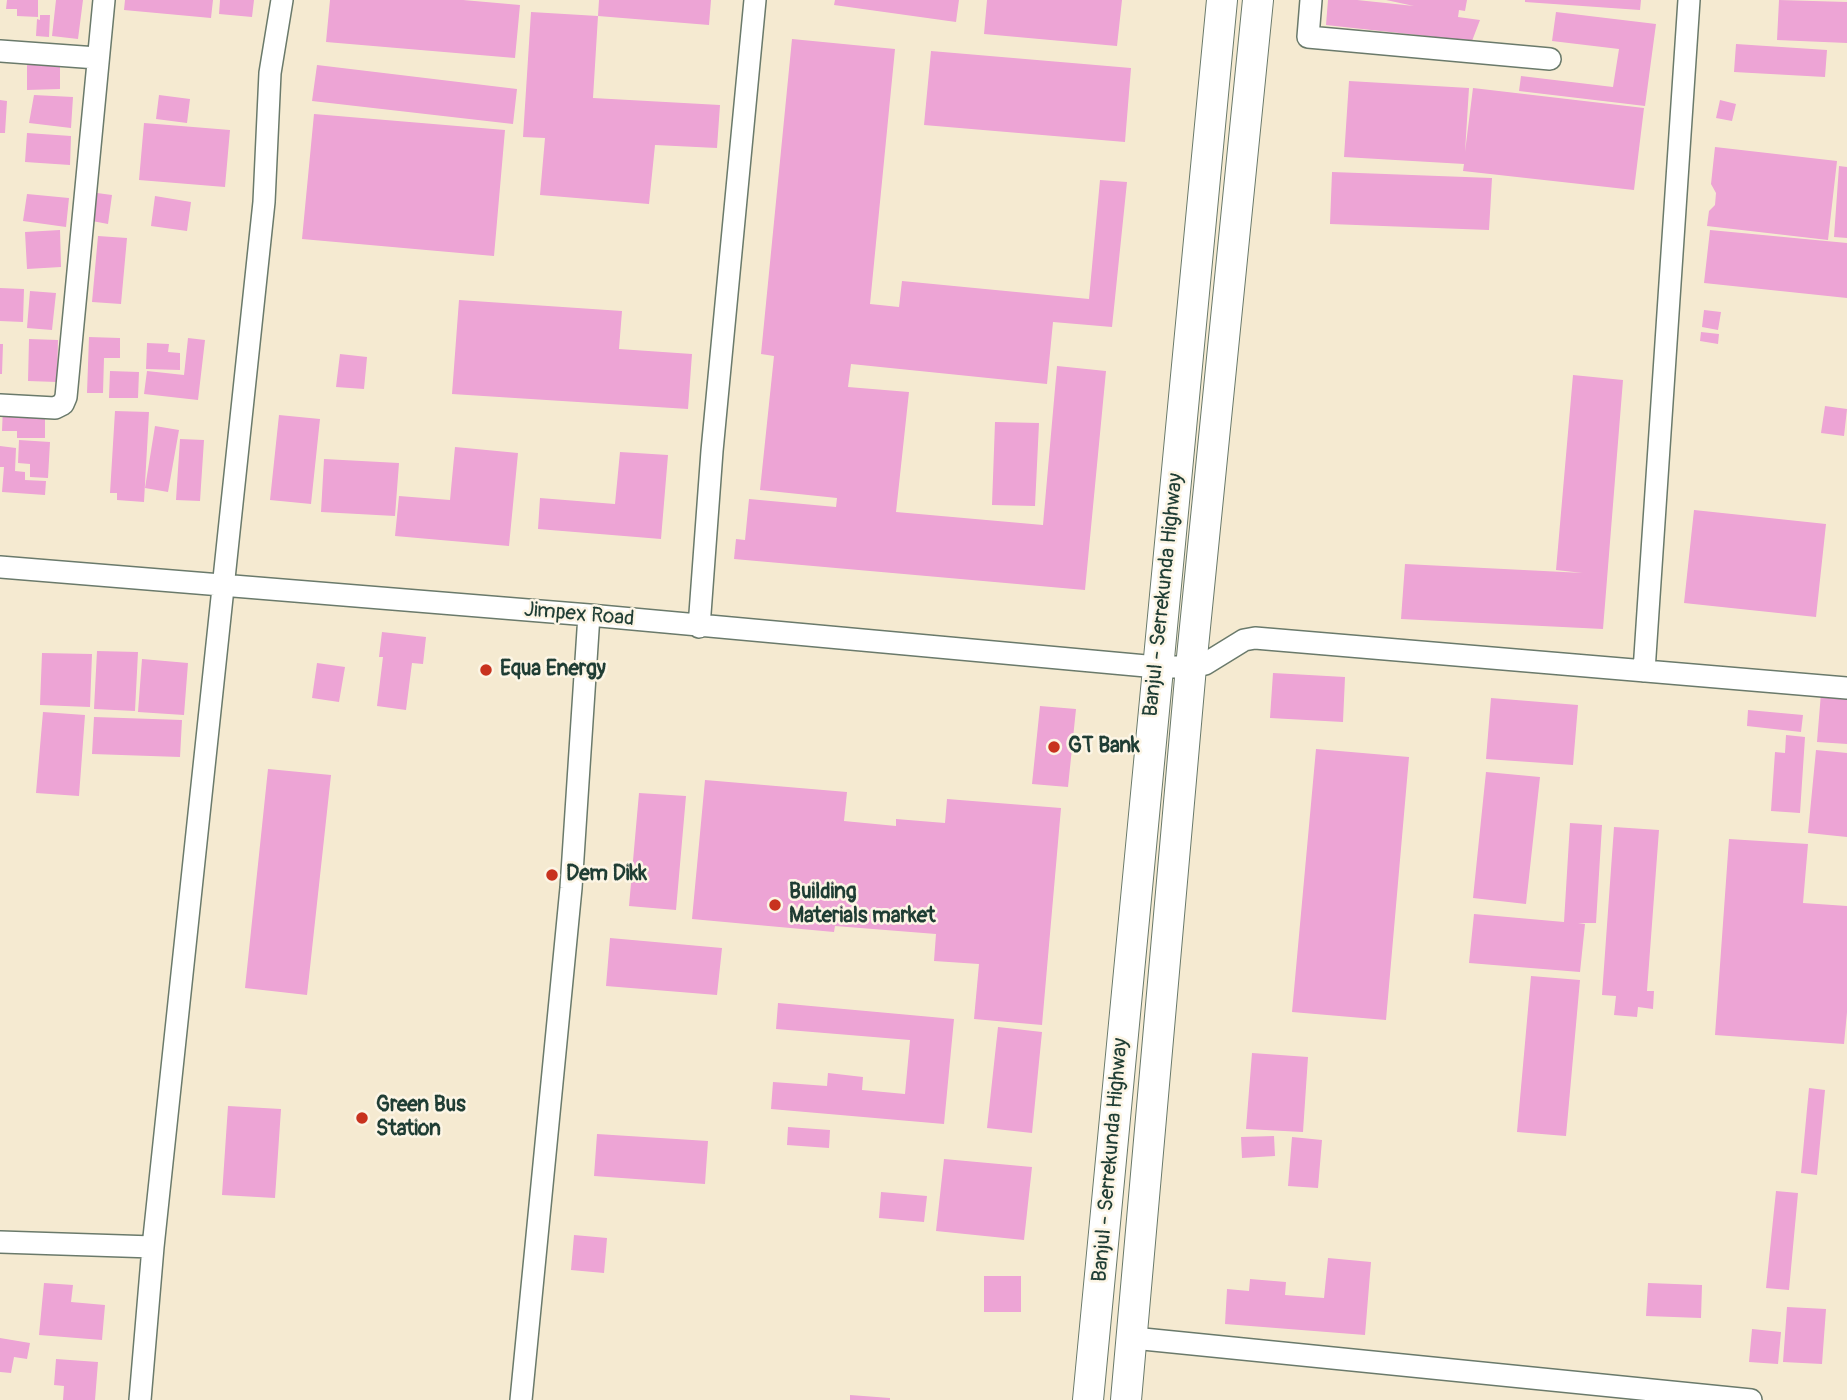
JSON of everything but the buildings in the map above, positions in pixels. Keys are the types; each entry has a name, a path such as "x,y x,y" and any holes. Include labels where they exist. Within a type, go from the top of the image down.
{"highway":[{"name":"Banjul - Serrekunda Highway","path":"1088,1400 1222,0"},
{"name":"Banjul - Serrekunda Highway","path":"1126,1400 1191,667 1258,0"}],"street":[{"path":"0,405 55,408 62,404 66,397 104,0"},
{"path":"140,1400 153,1247 264,202 270,73 282,0"},
{"path":"699,627 712,451 755,0"},
{"path":"1311,0 1308,37 1550,59"},
{"path":"1644,671 1689,0"},
{"path":"0,51 97,58"},
{"name":"Jimpex Road","path":"0,567 589,615 1157,667 1191,667"},
{"path":"522,1400 570,888 589,615"},
{"path":"1191,667 1205,664 1244,640 1255,638 1847,688"},
{"path":"0,1242 153,1247"},
{"path":"1133,1338 1751,1400"}],"place":[{"name":"Equa Energy","path":"486,670"},
{"name":"GT Bank","path":"1054,747"},
{"name":"Dem Dikk","path":"552,875"},
{"name":"Building Materials market","path":"775,905"},
{"name":"Green Bus Station","path":"362,1118"}]}
